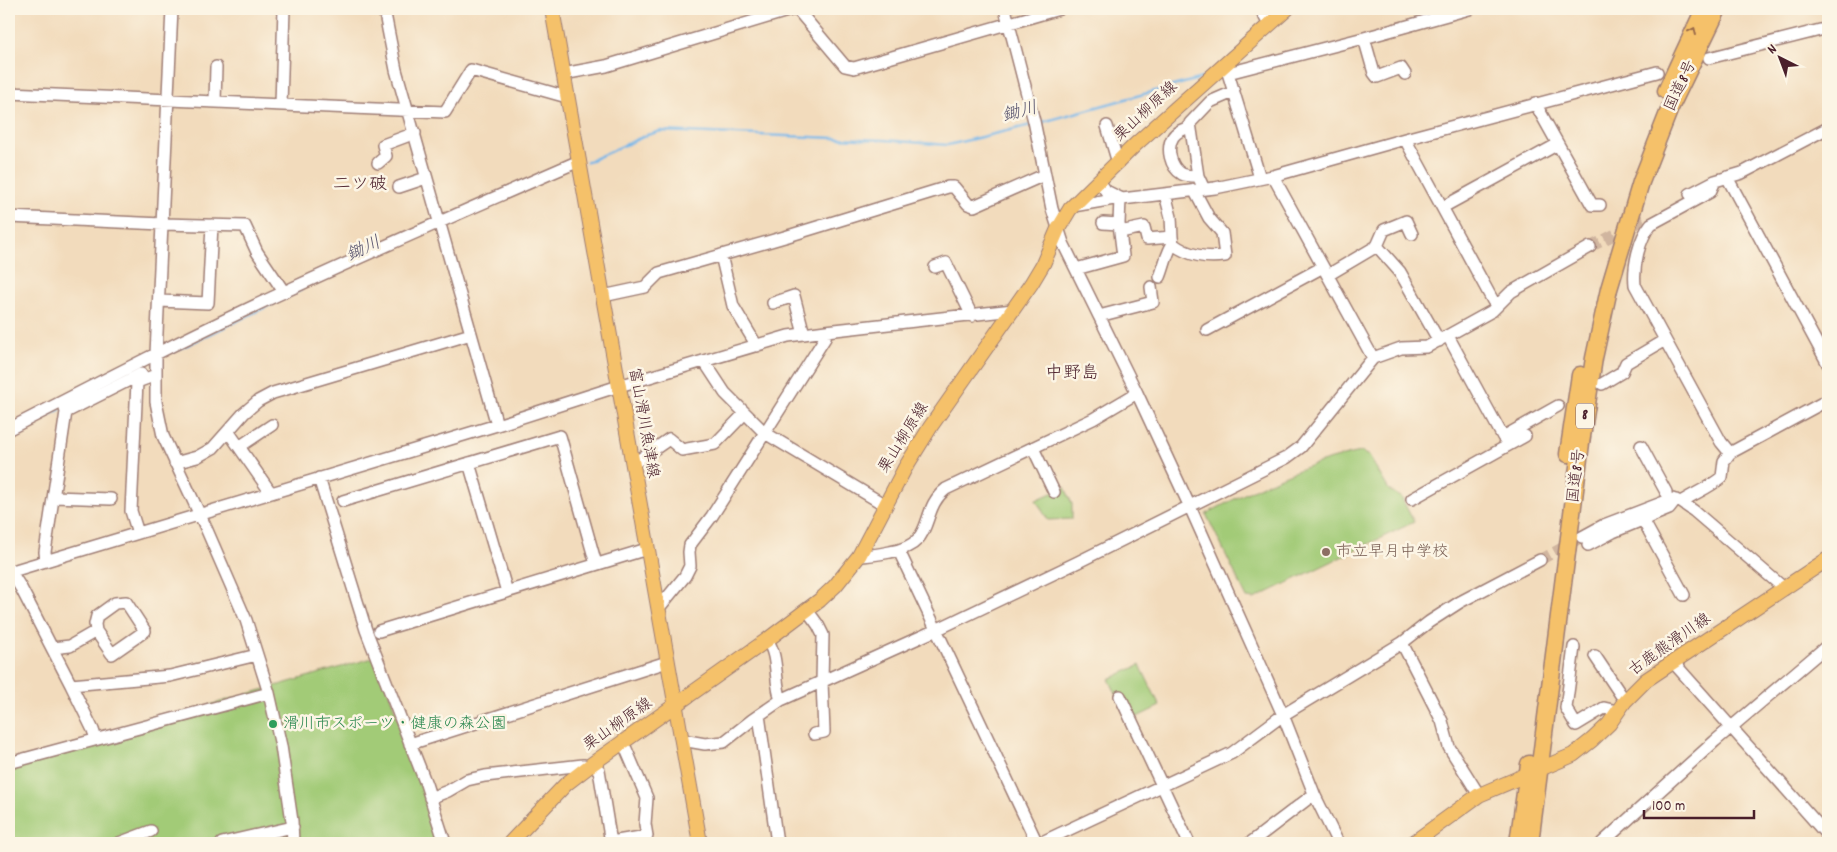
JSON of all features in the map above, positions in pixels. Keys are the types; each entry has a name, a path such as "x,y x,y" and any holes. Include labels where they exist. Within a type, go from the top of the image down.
{"highway":[{"name":"国道8号","path":"1530,843 1533,773 1572,422 1596,296 1630,182 1656,116 1704,9"},
{"name":"国道8号","path":"1518,843 1546,702 1581,443 1594,358 1608,289 1641,182 1670,108 1718,9"}],"main road":[{"name":"富山滑川魚津線","path":"552,9 700,843"},
{"name":"栗山柳原線","path":"510,843 566,784 590,765 675,707 767,640 835,586 859,556 905,468 931,426 1043,264 1064,217 1118,163 1225,70 1269,24 1287,9"},
{"name":"古鹿熊滑川線","path":"1413,843 1479,795 1573,755 1609,724 1621,706 1646,680 1828,559"}],"street":[{"path":"172,9 156,354 156,402 163,436 200,514 246,620 269,693 281,746 293,827 293,843"},
{"path":"280,104 284,9"},
{"path":"384,9 396,70 497,425"},
{"path":"563,74 606,66 796,9 845,66 854,68 1059,9"},
{"path":"1005,9 1034,121 1044,175 1063,244 1137,393 1190,507 1283,715 1315,796 1338,843"},
{"path":"1261,9 1269,24"},
{"path":"1260,178 1225,70 1364,38 1469,9"},
{"path":"1709,58 1828,28"},
{"path":"1364,38 1374,73 1377,77 1401,68 1405,74"},
{"path":"215,101 216,67"},
{"path":"9,93 167,98 445,112 471,70 567,97"},
{"path":"1073,206 1120,198 1199,190 1273,176 1405,138 1657,72"},
{"path":"1103,223 1119,228 1144,227 1147,240 1172,241 1191,255 1225,256 1222,233 1209,218 1199,190 1190,123 1210,102 1233,92"},
{"path":"1535,103 1592,205 1600,206"},
{"path":"1107,126 1118,163"},
{"path":"1190,127 1173,137 1169,151 1175,168 1181,174 1198,176"},
{"path":"1645,219 1715,180 1742,173 1828,128"},
{"path":"378,163 386,156 383,145 415,133"},
{"path":"1405,138 1493,301 1498,303"},
{"path":"1443,206 1558,144"},
{"path":"64,407 156,354 284,292 579,161"},
{"path":"603,296 645,287 659,273 948,187 954,187 968,204 974,206 1044,175"},
{"path":"1273,176 1373,358"},
{"path":"1727,177 1828,364"},
{"path":"399,187 426,178"},
{"path":"1715,180 1710,192 1651,224 1645,232 1634,272 1635,285 1721,442 1730,453"},
{"path":"1099,182 1106,191 1120,198"},
{"path":"1160,277 1172,241 1171,217 1165,194"},
{"path":"1076,270 1123,256 1119,228 1120,198"},
{"path":"9,217 245,226 257,252 284,292"},
{"path":"1207,330 1377,246 1384,230 1406,221 1412,234"},
{"path":"159,301 208,303 212,225"},
{"path":"1377,246 1400,272 1443,338 1505,441"},
{"path":"682,740 705,744 724,742 781,700 936,630 1190,507 1286,458 1301,447 1373,358 1401,348 1427,348 1492,311 1511,292 1590,247"},
{"path":"721,255 733,306 757,346"},
{"path":"935,267 946,263 972,316"},
{"path":"1099,316 1153,302 1151,287"},
{"path":"773,303 794,296 804,334"},
{"path":"96,739 52,648 21,588 10,572 788,336 826,330 972,316 1013,310"},
{"path":"658,610 685,576 690,566 690,545 712,516 765,433 825,338 826,330"},
{"path":"175,463 197,457 213,448 258,401 273,393 471,334"},
{"path":"1602,384 1622,372 1626,363 1665,340"},
{"path":"704,361 724,393 765,433 885,505"},
{"path":"9,429 156,371"},
{"path":"138,533 131,511 136,382 156,371"},
{"path":"859,556 899,551 912,546 919,540 938,495 946,489 1093,419 1137,393"},
{"path":"1607,515 1692,495 1712,485 1722,477 1724,461 1730,453 1828,400"},
{"path":"1412,499 1558,406"},
{"path":"46,561 45,552 54,497 64,407"},
{"path":"632,464 669,439 682,450 715,444 744,414"},
{"path":"239,447 272,424"},
{"path":"228,431 271,492"},
{"path":"343,501 560,436 596,564"},
{"path":"1505,441 1525,436"},
{"path":"1641,446 1674,498 1694,510 1785,589"},
{"path":"1033,448 1054,492"},
{"path":"469,463 506,592"},
{"path":"319,478 366,630 410,744 445,843"},
{"path":"54,497 111,499"},
{"path":"1674,498 1669,509 1613,532 1585,541 1604,525 1674,498"},
{"path":"1642,520 1684,595"},
{"path":"379,631 647,549"},
{"path":"899,551 1039,843 1232,753 1283,715 1402,643 1429,622 1460,602 1540,560"},
{"path":"126,602 145,631 112,654 96,631 97,616 114,603 126,602"},
{"path":"807,610 823,635 824,732 814,734"},
{"path":"52,648 70,646 96,631"},
{"path":"767,640 772,646 778,692 781,700"},
{"path":"1402,643 1442,721 1449,747 1479,795"},
{"path":"1602,843 1828,644"},
{"path":"1574,647 1566,708 1576,724 1604,708 1621,706 1595,656"},
{"path":"71,685 170,676 257,655"},
{"path":"410,744 667,662"},
{"path":"1673,662 1828,836"},
{"path":"9,764 269,693"},
{"path":"1120,696 1189,843"},
{"path":"759,715 777,843"},
{"path":"430,798 468,780 485,776 590,765 599,770 611,843 647,836 645,824 647,798 622,743"},
{"path":"1256,841 1309,798 1315,796"},
{"path":"222,843 293,827"},
{"path":"119,843 150,831"}],"green space":[{"path":"1361,452 1369,456 1389,490 1401,497 1414,522 1254,599 1247,598 1206,514 1243,494 1301,469"},
{"path":"1065,487 1072,504 1072,519 1048,520 1036,500"},
{"name":"滑川市スポーツ・健康の森公園","path":"376,657 443,843 9,843 9,763"},
{"path":"1140,665 1160,706 1129,721 1109,679"}],"waterway":[{"name":"鋤川","path":"1039,123 1202,78"},
{"name":"鋤川","path":"587,162 647,135 661,131 885,140 948,145 1031,125"},
{"name":"鋤川","path":"173,352 301,290"},
{"name":"鋤川","path":"37,421 61,409"}],"tunnel":[{"path":"1590,247 1645,219"},
{"path":"1540,560 1582,537"}],"place":[{"name":"市立早月中学校","path":"1326,552"},
{"name":"滑川市スポーツ・健康の森公園","path":"273,724"}],"district":[{"name":"二ツ破","path":"360,185"},
{"name":"中野島","path":"1072,374"}]}
